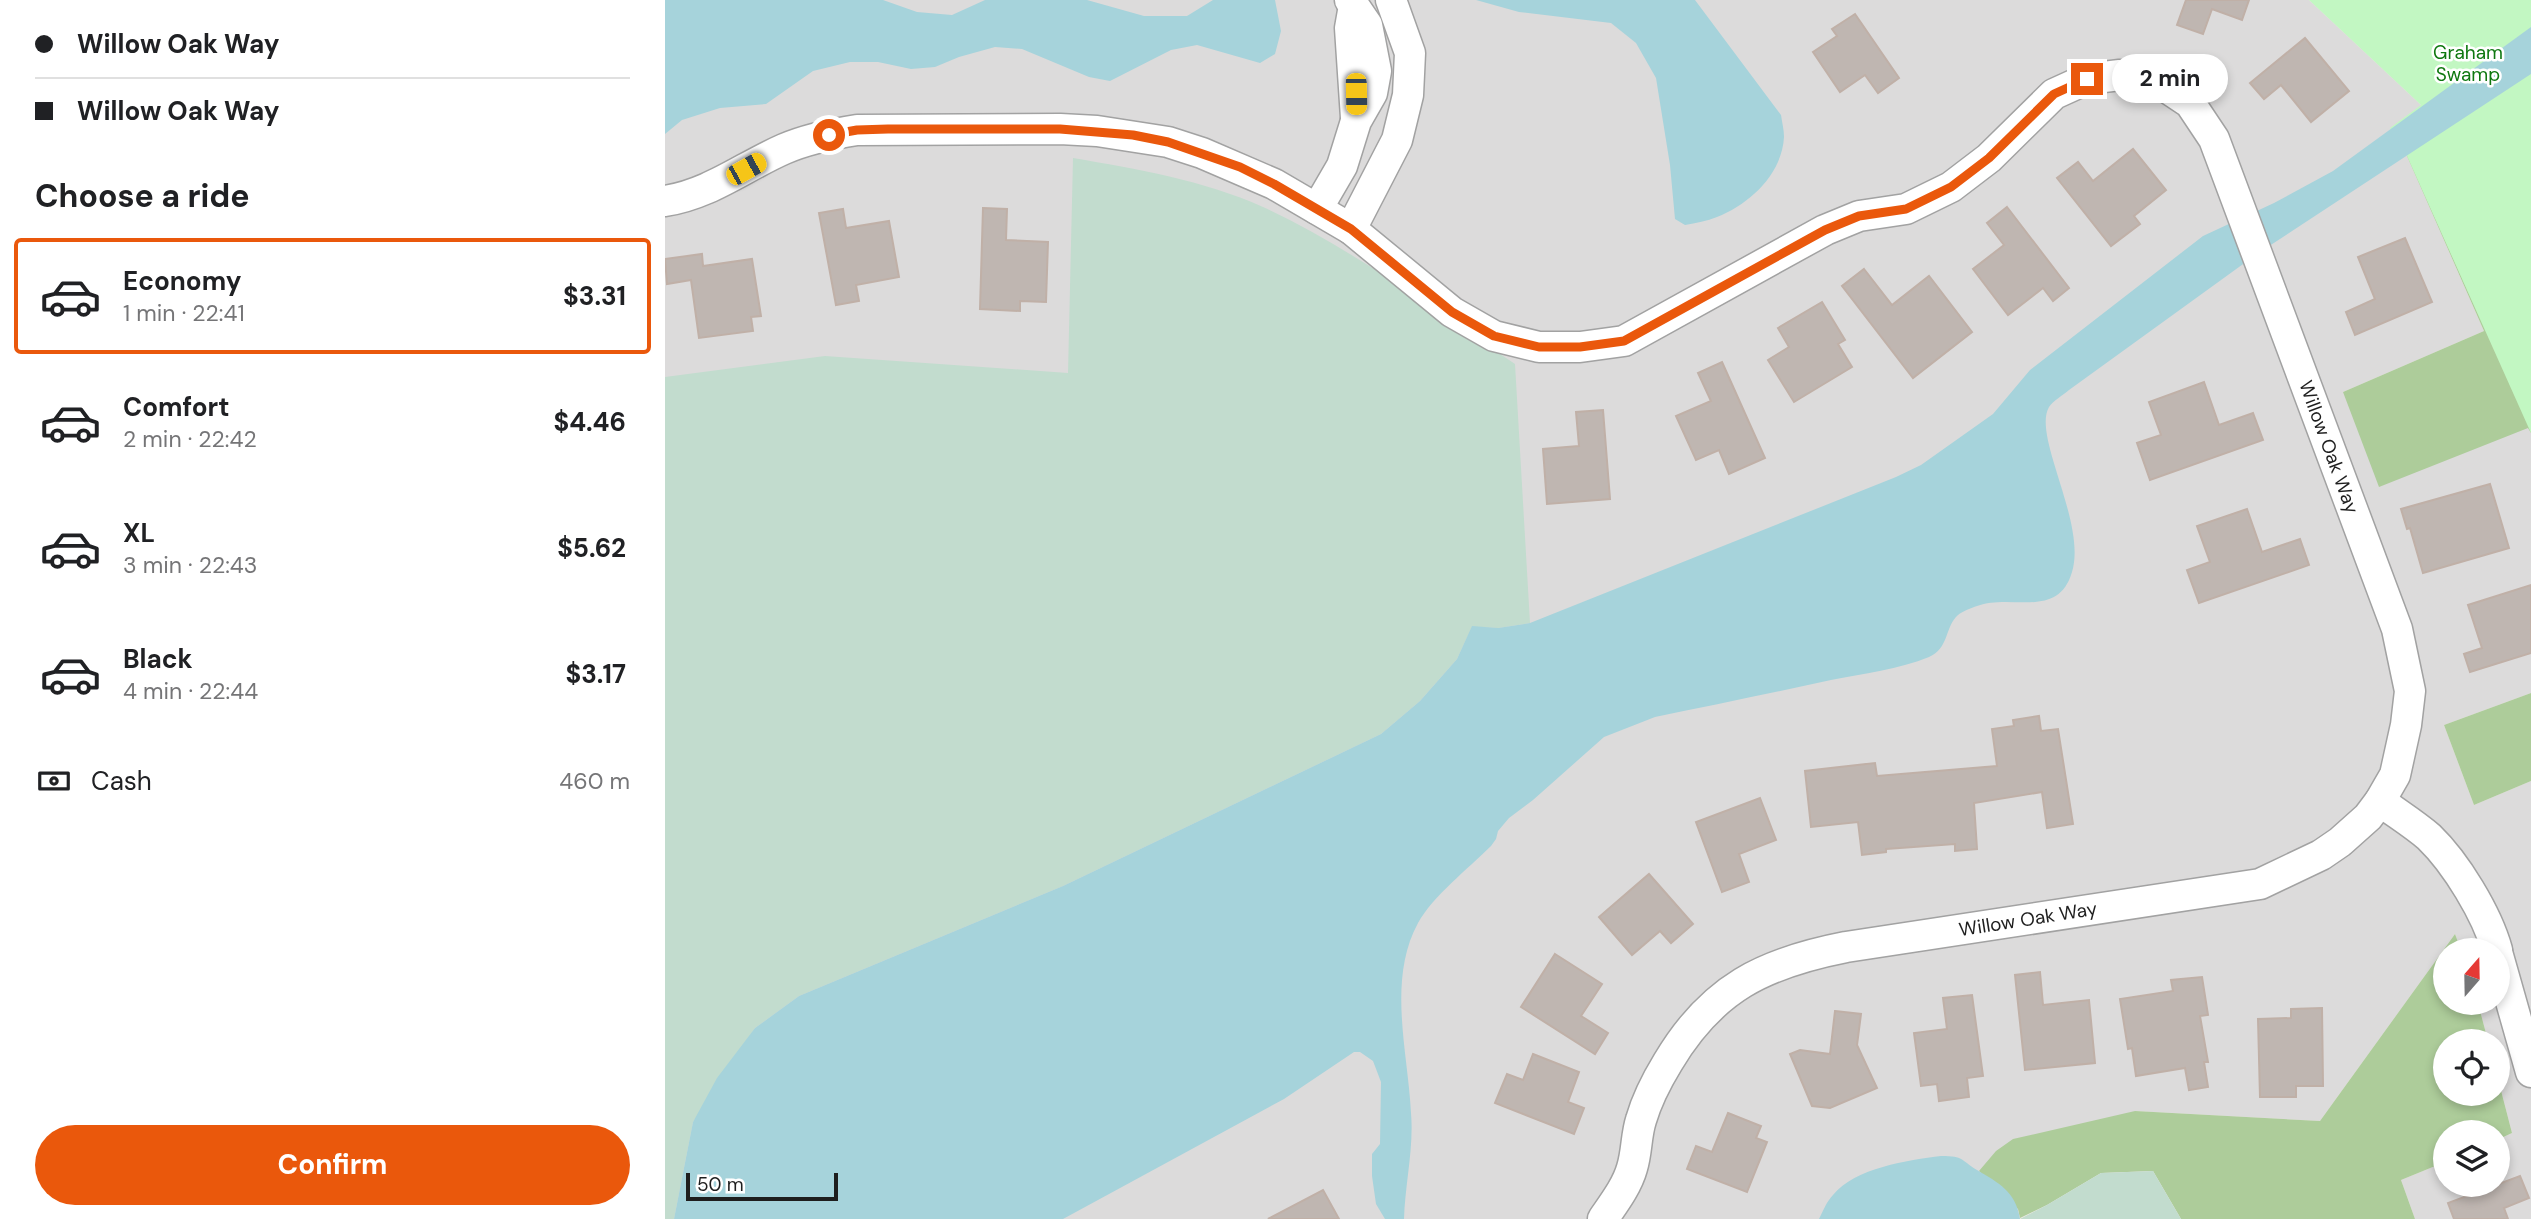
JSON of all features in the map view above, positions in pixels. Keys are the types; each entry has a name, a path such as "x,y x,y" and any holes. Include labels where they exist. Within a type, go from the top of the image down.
{"street":[{"path":"1317,209 1342,166 1356,121 1350,28 1352,4"},
{"path":"1351,229 1397,140 1408,95 1410,53 1393,4"},
{"name":"Willow Oak Way","path":"665,201 702,191 784,148 857,130 1060,129 1133,135 1191,150 1240,167 1274,184 1351,229 1452,312 1494,336 1539,347 1580,347 1624,341 1825,230 1859,216 1906,209 1951,187 1989,158 2054,94 2087,79 2120,75 2157,81 2190,103 2214,139 2397,629 2410,691 2395,775 2368,817 2321,855 2260,884 1821,952 1782,964 1742,982 1727,991 1699,1018 1675,1051 1640,1122 1633,1167 1604,1219"},
{"path":"2380,801 2429,837 2466,886 2493,938"},
{"path":"2510,997 2531,1072"}],"shaded area":[{"path":"665,0 2309,0 2421,105 2407,156 2484,331 2343,392 2529,428 2531,433 2531,693 2444,725 2474,805 2531,781 2531,1219 2415,1219 2401,1180 2433,1167 2433,1197 2510,1197 2512,1133 2505,1106 2510,1106 2510,1029 2485,1029 2481,1015 2510,1015 2510,938 2456,938 2455,934 2452,938 2433,938 2433,964 2320,1121 2135,1111 2018,1209 2020,1219 665,1219"}],"green space":[{"name":"Graham Swamp","path":"2309,0 2531,0 2531,433 2407,156 2390,128 2421,105"},
{"path":"2531,132 2531,433 2528,428 2379,487 2343,392 2484,331 2407,156"},
{"path":"1073,158 1193,183 1263,207 1361,261 1515,364 1530,623 1498,628 1472,627 1457,659 1420,701 1381,734 1063,886 799,996 755,1028 693,1122 674,1219 665,1219 665,377 825,356 1068,373"},
{"path":"2531,693 2531,781 2474,805 2444,725"},
{"path":"2433,964 2433,1015 2481,1015 2485,1029 2433,1029 2433,1106 2505,1106 2509,1120 2433,1120 2433,1167 2401,1180 2415,1219 2181,1219 2153,1171 2101,1173 2020,1218 2018,1209 1979,1171 1996,1151 2013,1139 2135,1111 2320,1121"},
{"path":"2153,1171 2181,1219 2020,1219 2101,1173"}],"water":[{"path":"665,0 883,0 917,12 952,15 985,0 1087,0 1144,16 1187,16 1213,0 1275,0 1281,31 1275,54 1260,63 1197,45 1171,50 1110,81 1089,77 1022,49 995,47 935,67 911,69 878,62 850,62 813,71 766,104 720,108 682,120 665,134"},
{"path":"1476,0 1695,0 1781,115 1784,137 1782,151 1771,175 1752,196 1729,211 1709,220 1685,225 1675,219 1670,165 1656,78 1636,43 1611,23 1519,12"},
{"path":"2531,27 2531,74 2257,254 2049,407 2046,420 2048,438 2067,506 2075,552 2072,572 2065,587 2056,596 2032,602 1990,603 1965,611 1954,620 1940,649 1929,657 1906,665 1655,717 1604,737 1509,818 1498,831 1491,846 1425,913 1409,945 1401,992 1412,1126 1404,1219 1385,1219 1376,1204 1372,1154 1380,1144 1381,1082 1373,1061 1360,1052 1354,1052 1284,1099 1063,1219 674,1219 693,1122 717,1078 755,1028 799,996 1063,886 1381,734 1420,701 1457,659 1472,626 1498,628 1530,623 1921,465 1993,414 2030,370 2203,236 2274,203 2333,171"},
{"path":"1941,1156 1962,1159 1999,1184 2015,1202 2020,1219 1819,1219 1831,1197 1855,1178 1898,1163"}],"building":[{"path":"2186,0 2249,0 2242,20 2212,9 2203,34 2177,25"},
{"path":"1855,14 1899,78 1878,93 1865,75 1840,92 1813,52 1837,36 1832,29"},
{"path":"2305,38 2349,91 2311,122 2281,85 2264,99 2250,83"},
{"path":"2133,149 2166,190 2134,216 2140,224 2111,246 2057,178 2078,162 2093,181"},
{"path":"2007,207 2069,288 2053,301 2043,288 2008,315 1973,269 2004,245 1987,223"},
{"path":"983,208 1007,209 1006,240 1048,242 1046,302 1020,301 1020,311 980,309"},
{"path":"843,209 846,228 889,221 899,277 856,285 859,301 836,305 819,213"},
{"path":"2405,238 2432,302 2355,335 2346,312 2375,299 2358,257"},
{"path":"702,254 703,266 752,259 761,316 751,317 753,331 699,338 691,280 667,284 665,259"},
{"path":"1864,269 1892,305 1929,276 1972,332 1913,378 1842,286"},
{"path":"1822,302 1845,340 1838,344 1852,367 1794,402 1768,360 1789,347 1778,328"},
{"path":"1722,362 1765,458 1729,474 1719,450 1696,460 1676,416 1711,401 1698,373"},
{"path":"2204,382 2219,425 2253,413 2263,440 2150,480 2137,443 2161,435 2149,402"},
{"path":"1603,410 1610,499 1547,504 1543,449 1579,446 1576,412"},
{"path":"2490,484 2509,548 2423,573 2410,528 2407,529 2401,509"},
{"path":"2247,509 2262,552 2300,539 2309,565 2199,603 2187,570 2210,562 2197,526"},
{"path":"2531,585 2531,653 2470,672 2464,654 2482,648 2468,605"},
{"path":"2039,716 2041,731 2058,729 2073,824 2047,828 2042,792 1974,803 1977,849 1955,851 1955,844 1886,849 1886,852 1862,855 1858,822 1811,827 1805,771 1875,763 1877,776 1997,766 1992,729 2014,726 2013,720"},
{"path":"1760,798 1776,840 1739,854 1749,882 1722,892 1696,822"},
{"path":"1649,874 1693,924 1671,943 1660,931 1632,955 1599,917"},
{"path":"1555,954 1602,984 1581,1016 1608,1033 1595,1054 1521,1007"},
{"path":"2040,972 2043,1005 2089,1000 2095,1063 2025,1070 2015,975"},
{"path":"2202,977 2208,1015 2200,1016 2208,1062 2204,1062 2208,1087 2189,1090 2185,1068 2136,1076 2132,1048 2128,1049 2120,999 2173,991 2171,980"},
{"path":"1972,995 1983,1076 1967,1078 1969,1097 1939,1101 1937,1084 1921,1086 1914,1033 1947,1029 1943,998"},
{"path":"2322,1008 2323,1086 2296,1086 2296,1097 2260,1097 2258,1019 2291,1018 2291,1009"},
{"path":"1835,1011 1861,1014 1857,1045 1877,1088 1830,1108 1812,1106 1790,1054 1800,1050 1830,1054"},
{"path":"1533,1054 1579,1072 1568,1102 1584,1108 1574,1134 1495,1103 1507,1074 1523,1080"},
{"path":"1728,1113 1761,1126 1756,1138 1767,1142 1747,1192 1687,1169 1696,1146 1712,1152"},
{"path":"2520,1176 2529,1198 2504,1208 2508,1219 2454,1219 2448,1203 2464,1197 2510,1197 2510,1180"},
{"path":"1323,1190 1339,1219 1268,1219"}],"route":[{"path":"829,135 857,130 888,129 1060,129 1133,135 1168,142 1240,167 1351,229 1452,312 1494,336 1539,347 1580,347 1624,341 1825,230 1859,216 1906,209 1951,187 1989,158 2054,94 2087,79"}]}
